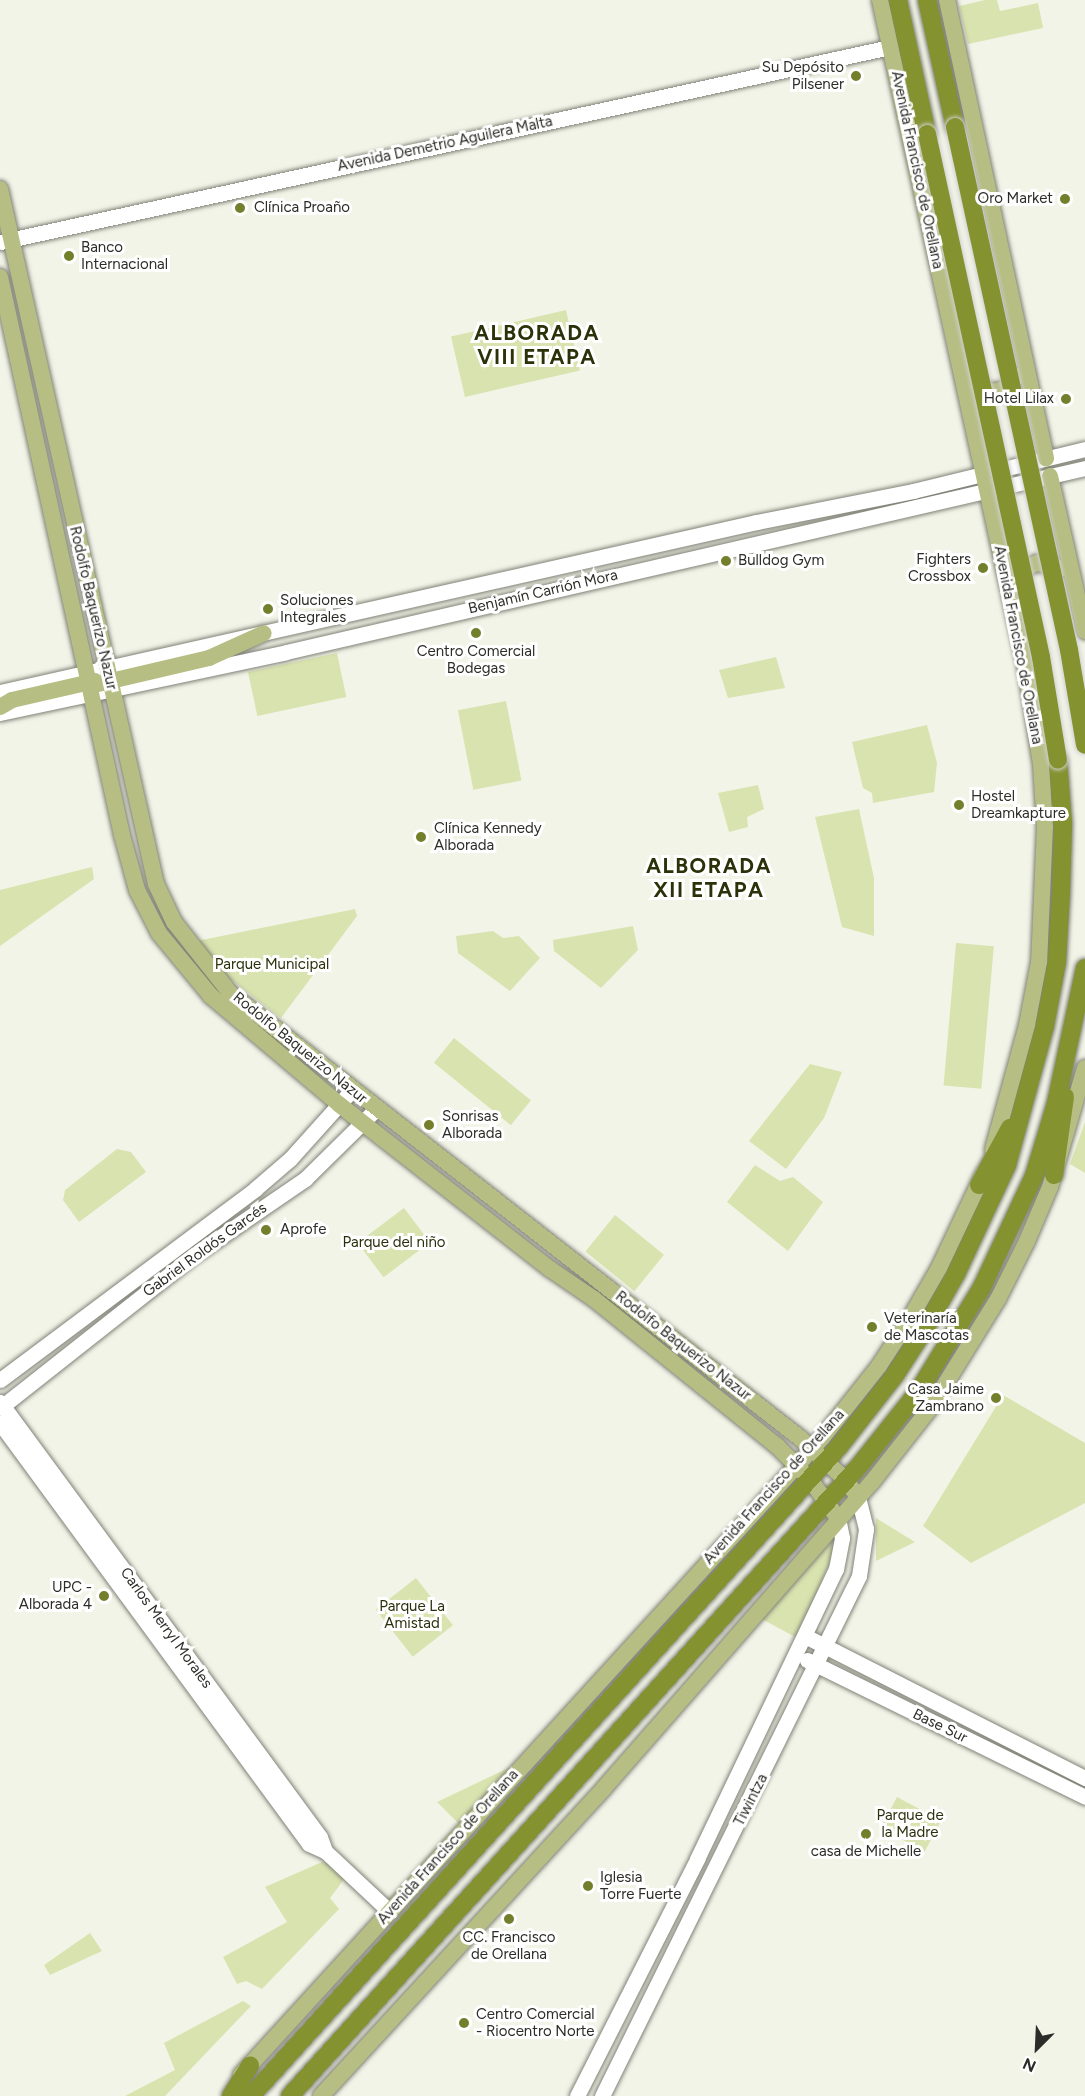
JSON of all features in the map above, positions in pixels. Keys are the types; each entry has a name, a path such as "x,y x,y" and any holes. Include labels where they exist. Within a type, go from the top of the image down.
{"highway":[{"name":"Avenida Francisco de Orellana","path":"251,2096 819,1454 895,1375 956,1274 1007,1166 1029,1095 1057,962 1063,824 1058,760 1041,657 898,0"},
{"path":"927,0 1069,650 1085,745"},
{"path":"290,2096 846,1480 918,1392 982,1287 1034,1176 1066,1063 1085,968"},
{"path":"1054,1175 1064,1120 1066,1063"},
{"path":"979,1185 1029,1095"},
{"path":"231,2096 250,2066"}],"main road":[{"name":"Avenida Francisco de Orellana","path":"819,1454 909,1320 979,1185 1011,1092 1027,1025 1039,962 1043,893 1045,827 1041,764 1010,601 880,0"},
{"path":"947,0 1046,458"},
{"name":"Rodolfo Baquerizo Nazur","path":"0,189 5,241 98,682 137,890 159,933 211,996 340,1105 594,1299 803,1472 838,1518"},
{"name":"Rodolfo Baquerizo Nazur","path":"0,277 98,682 122,738 156,884 174,922 230,993 819,1454 846,1480 858,1497"},
{"path":"959,369 976,388 994,392 1015,381 1024,357"},
{"path":"1050,476 1085,631"},
{"path":"1010,601 1017,576 1037,563 1055,565 1074,582"},
{"path":"0,707 12,700 209,658 264,633"},
{"path":"321,2096 604,1788 858,1497 931,1407 965,1356 1027,1241 1054,1175 1085,1068"},
{"name":"Avenida Francisco de Orellana","path":"222,2096 390,1912 803,1472"}],"street":[{"name":"Avenida Demetrio Aguilera Malta","path":"5,241 890,46"},
{"name":"Benjamín Carrión Mora","path":"264,633 884,497 1085,449"},
{"name":"Benjamín Carrión Mora","path":"0,692 98,682 286,652 1085,468"},
{"path":"840,526 837,515 841,510 882,501 884,497"},
{"path":"776,540 782,529 820,521 821,510"},
{"path":"286,652 287,636 330,625 340,617"},
{"name":"Benjamín Carrión Mora","path":"0,713 98,682"},
{"name":"Gabriel Roldós Garcés","path":"0,1380 255,1189 290,1159 352,1090"},
{"name":"Gabriel Roldós Garcés","path":"1,1405 194,1255 305,1179 377,1108"},
{"name":"Carlos Merryl Morales","path":"1,1405 320,1837 325,1851"},
{"name":"Carlos Merryl Morales","path":"0,1423 309,1844 325,1851 390,1912"},
{"name":"Tiwintza","path":"602,2096 825,1647 864,1563 867,1529 858,1497"},
{"name":"Tiwintza","path":"577,2096 805,1636 840,1558 842,1538 838,1518"},
{"name":"Base Sur","path":"805,1636 1085,1778"},
{"name":"Base Sur","path":"796,1654 1085,1797"}],"green space":[{"path":"985,0 997,0 1000,11 1038,3 1043,28 968,44 959,6"},
{"path":"566,310 580,370 465,397 451,337"},
{"path":"337,653 346,697 257,716 248,672"},
{"path":"776,657 785,688 728,698 719,670"},
{"path":"506,701 521,781 473,790 458,710"},
{"path":"927,725 937,763 934,792 873,803 872,793 863,788 852,742"},
{"path":"758,785 764,809 747,817 748,827 729,832 718,793"},
{"path":"859,809 874,878 874,936 842,927 815,817"},
{"path":"92,867 94,879 0,946 0,890"},
{"name":"Parque Municipal","path":"355,909 357,916 281,1018 225,975 197,941"},
{"path":"633,926 638,950 601,988 554,951 553,940"},
{"path":"493,931 503,938 519,936 540,958 510,991 458,953 456,936"},
{"path":"956,943 994,946 981,1089 944,1085"},
{"path":"454,1038 531,1100 511,1125 434,1063"},
{"path":"810,1064 842,1072 824,1118 786,1169 749,1141"},
{"path":"1085,1122 1085,1173 1070,1164"},
{"path":"117,1149 131,1152 146,1172 79,1222 63,1200 65,1190"},
{"path":"755,1165 780,1181 793,1177 823,1202 788,1251 727,1202"},
{"name":"Parque del niño","path":"404,1208 430,1242 384,1277 358,1243"},
{"path":"615,1215 664,1255 634,1291 585,1252"},
{"path":"1003,1395 1085,1443 1085,1503 971,1563 923,1526"},
{"path":"876,1518 915,1542 876,1561"},
{"path":"831,1542 836,1548 797,1638 762,1619"},
{"name":"Parque La Amistad","path":"416,1578 453,1625 413,1657 376,1609"},
{"path":"525,1760 459,1824 437,1802"},
{"name":"Parque de la Madre","path":"897,1797 941,1820 925,1851 881,1828"},
{"path":"322,1862 332,1864 345,1878 330,1898 339,1909 262,1989 246,1981 237,1984 223,1957 287,1922 265,1887"},
{"path":"90,1933 102,1951 50,1975 44,1965"},
{"path":"243,2001 251,2006 165,2096 125,2096 175,2070 164,2043"}],"place":[{"name":"Su Depósito Pilsener","path":"856,76"},
{"name":"Oro Market","path":"1065,199"},
{"name":"Clínica Proaño","path":"240,208"},
{"name":"Banco Internacional","path":"69,256"},
{"name":"Hotel Lilax","path":"1066,399"},
{"name":"Bulldog Gym","path":"726,561"},
{"name":"Fighters Crossbox","path":"983,568"},
{"name":"Soluciones Integrales","path":"268,609"},
{"name":"Centro Comercial Bodegas","path":"476,633"},
{"name":"Hostel Dreamkapture","path":"959,805"},
{"name":"Clínica Kennedy Alborada","path":"421,837"},
{"name":"Sonrisas Alborada","path":"429,1125"},
{"name":"Aprofe","path":"266,1230"},
{"name":"Veterinaría de Mascotas","path":"872,1327"},
{"name":"Casa Jaime Zambrano","path":"996,1398"},
{"name":"UPC - Alborada 4","path":"104,1596"},
{"name":"casa de Michelle","path":"866,1834"},
{"name":"Iglesia Torre Fuerte","path":"588,1886"},
{"name":"CC. Francisco de Orellana","path":"509,1919"},
{"name":"Centro Comercial - Riocentro Norte","path":"464,2023"}],"district":[{"name":"ALBORADA VIII ETAPA","path":"537,345"},
{"name":"ALBORADA XII ETAPA","path":"709,878"}]}
